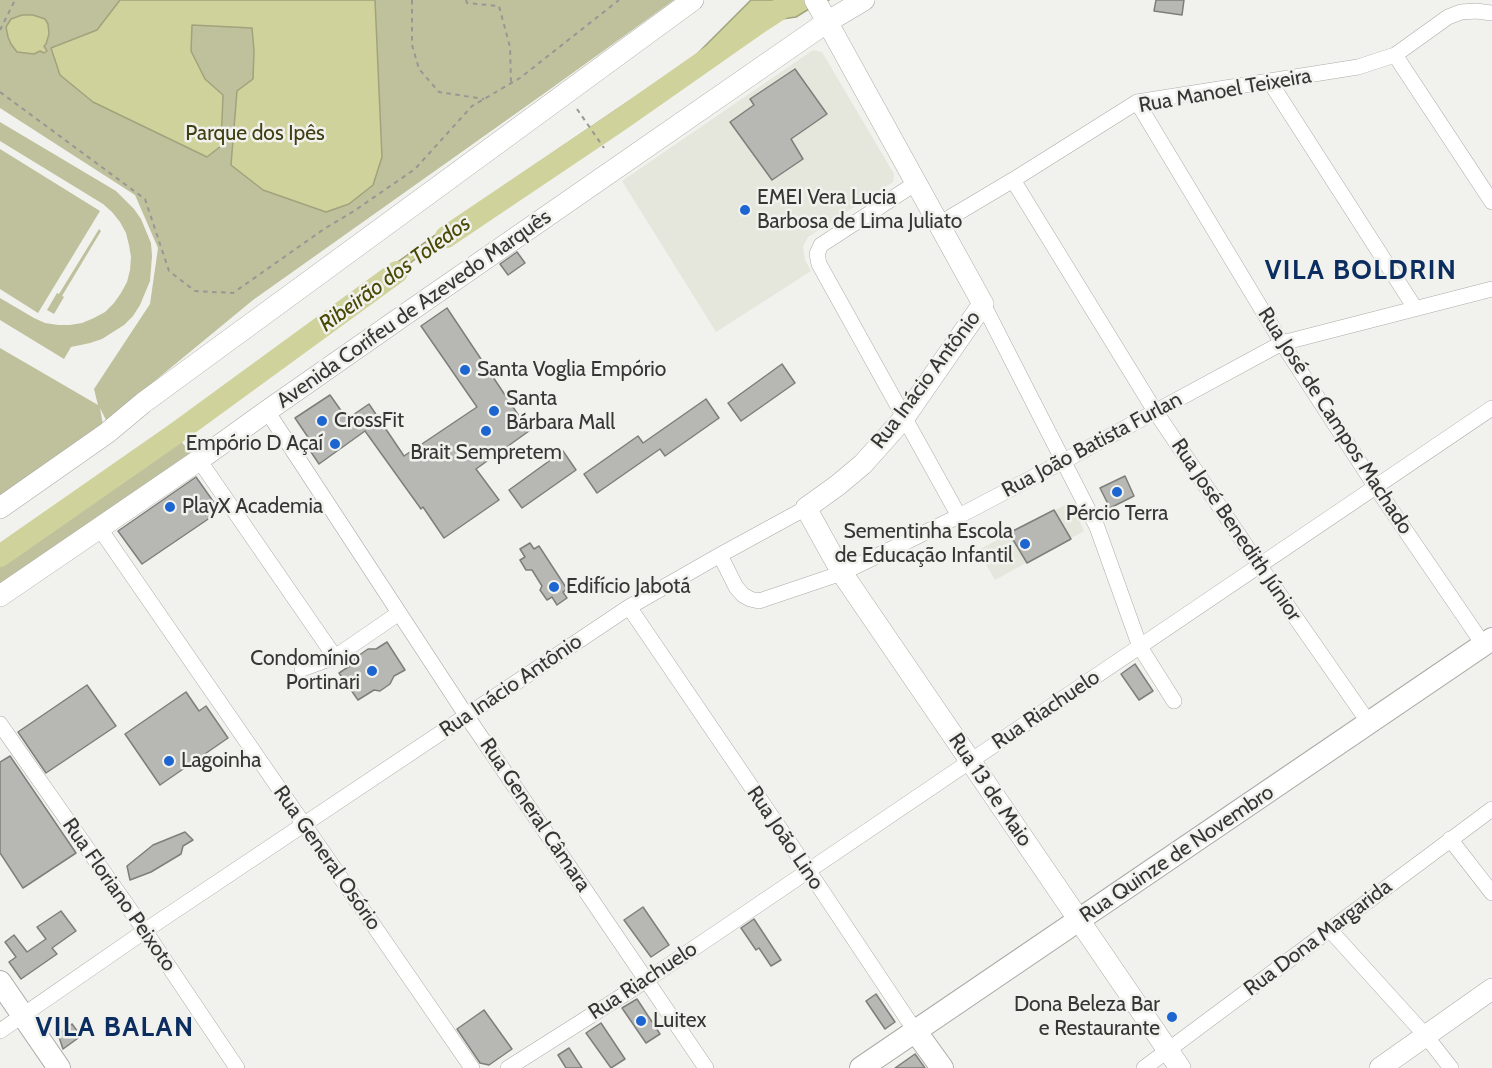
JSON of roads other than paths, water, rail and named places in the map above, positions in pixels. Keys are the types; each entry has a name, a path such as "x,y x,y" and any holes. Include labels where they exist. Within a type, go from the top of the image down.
{"main road":[{"path":"0,508 107,433 152,396 693,0"},
{"name":"Avenida Corifeu de Azevedo Marquês","path":"0,596 199,460 821,11 864,0"},
{"path":"821,11 983,304"},
{"name":"Rua Inácio Antônio","path":"806,508 863,464 904,418 983,304"},
{"name":"Rua 13 de Maio","path":"806,508 842,573 1180,1068"},
{"name":"Rua Quinze de Novembro","path":"861,1068 1488,641"},
{"path":"0,982 59,1068"},
{"path":"1380,1068 1492,989"},
{"name":"Rua João Lino","path":"916,1032 942,1068"}],"street":[{"name":"Rua Manoel Teixeira","path":"939,224 1137,102 1270,82 1378,62 1395,55 1448,17 1461,12 1492,13"},
{"path":"1395,55 1492,202"},
{"path":"1270,82 1415,308"},
{"name":"Rua José de Campos Machado","path":"1137,102 1282,343 1375,486 1488,641"},
{"name":"Rua José Benedith Júnior","path":"1013,180 1155,411 1369,723"},
{"path":"916,183 821,245 817,254 819,264 959,516"},
{"name":"Rua João Batista Furlan","path":"720,555 736,587 750,599 759,600 842,573 959,516 1282,343 1492,289"},
{"path":"983,304 1097,527 1140,647 1174,701"},
{"name":"Rua Riachuelo","path":"508,1068 647,980 1492,408"},
{"name":"Rua General Câmara","path":"267,411 466,715 706,1068"},
{"path":"199,460 335,657"},
{"name":"Rua Inácio Antônio","path":"0,1031 466,715 629,608 806,508"},
{"name":"Rua General Osório","path":"100,529 472,1068"},
{"name":"Rua João Lino","path":"629,608 916,1032"},
{"path":"303,669 335,657 399,613"},
{"name":"Rua Floriano Peixoto","path":"0,724 145,931 237,1068"},
{"name":"Rua Dona Margarida","path":"1144,1068 1492,809"},
{"path":"1450,839 1492,893"},
{"path":"1329,929 1426,1036 1451,1068"}],"water":[{"path":"120,0 375,0 382,157 373,185 349,204 326,212 263,190 231,165 237,91 253,79 252,28 192,25 191,51 205,79 223,95 221,146 207,157 93,102 60,75 51,48 97,30"},
{"path":"751,0 829,0 817,4 796,17 760,22 620,120 465,223 196,419 191,419 287,344 291,338 501,188 694,57"},
{"path":"22,15 33,15 45,19 48,24 49,34 44,46 47,51 44,53 40,51 34,54 17,52 11,44 6,27 11,19"}],"waterway":[{"name":"Ribeirão dos Toledos","path":"446,237 794,0"},
{"name":"Ribeirão dos Toledos","path":"0,556 175,434 397,272"}],"place":[{"name":"EMEI Vera Lucia Barbosa de Lima Juliato","path":"745,210"},
{"name":"Santa Voglia Empório","path":"465,370"},
{"name":"Santa Bárbara Mall","path":"494,411"},
{"name":"CrossFit","path":"322,421"},
{"name":"Brait Sempretem","path":"486,431"},
{"name":"Empório D Açaí","path":"335,444"},
{"name":"Pércio Terra","path":"1117,492"},
{"name":"PlayX Academia","path":"170,507"},
{"name":"Sementinha Escola de Educação Infantil","path":"1025,544"},
{"name":"Edifício Jabotá","path":"554,587"},
{"name":"Condomínio Portinari","path":"372,671"},
{"name":"Lagoinha","path":"169,761"},
{"name":"Dona Beleza Bar e Restaurante","path":"1172,1017"},
{"name":"Luitex","path":"641,1021"}],"district":[{"name":"VILA BOLDRIN","path":"1361,271"},
{"name":"VILA BALAN","path":"115,1028"}],"park label":[{"name":"Parque dos Ipês","path":"255,134"}]}
